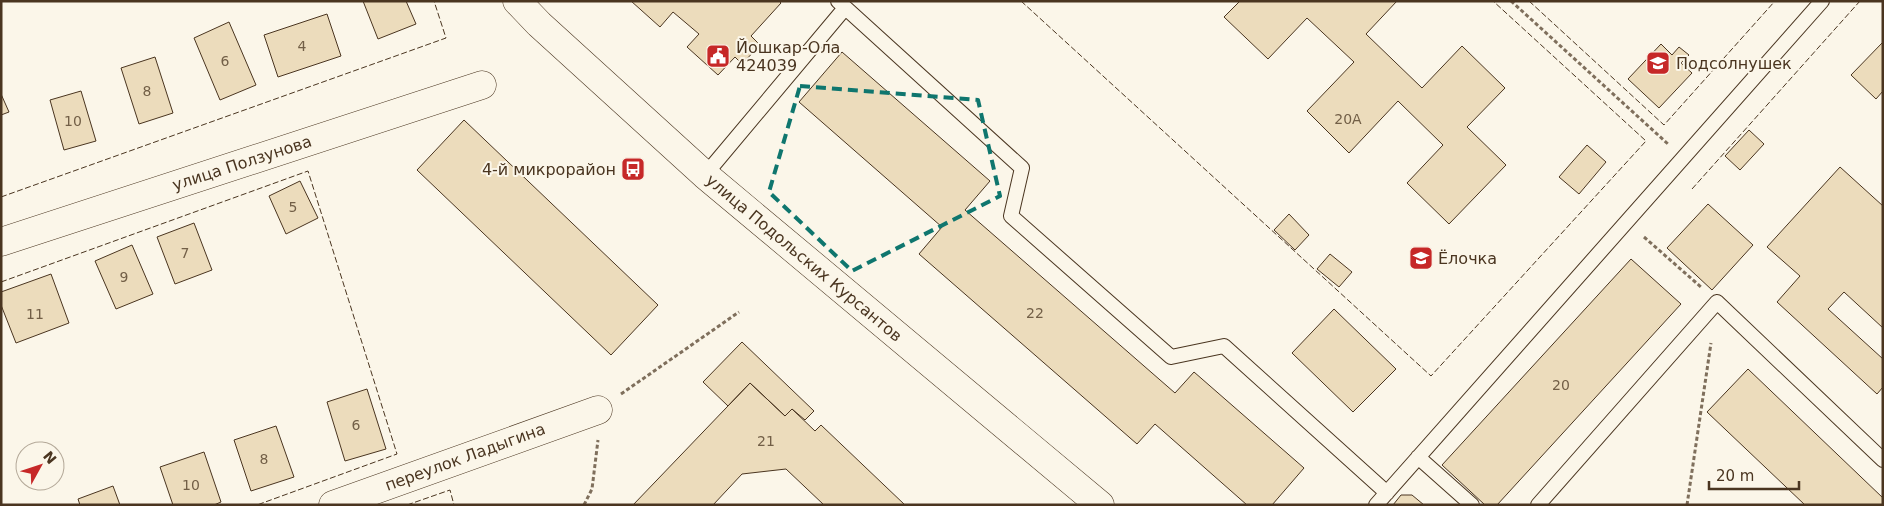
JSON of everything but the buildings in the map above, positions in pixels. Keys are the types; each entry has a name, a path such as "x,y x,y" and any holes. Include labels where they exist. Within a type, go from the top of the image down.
{"street":[{"name":"улица Подольских Курсантов","path":"517,1 546,30 705,175 1100,505"},
{"name":"улица Ползунова","path":"1,242 482,85"},
{"name":"переулок Ладыгина","path":"332,505 598,410"}],"lane":[{"path":"1376,505 1822,1"},
{"path":"705,175 842,4 1022,168 1011,216 1171,357 1224,346 1387,493"},
{"path":"1538,505 1717,302 1883,460"},
{"path":"1418,457 1472,505"}],"path":[{"path":"1511,1 1683,157"},
{"path":"1626,222 1717,302 1687,505"},
{"path":"584,505 592,489 600,426 598,410 739,312"}],"highlighted area":[{"path":"800,86 978,100 1000,196 852,271 769,192"}],"fence":[{"path":"1,197 446,38 434,1"},
{"path":"1021,1 1431,376 1646,141 1493,1"},
{"path":"1529,1 1664,125 1775,1"},
{"path":"1692,189 1860,1"},
{"path":"1,282 308,171 397,454 257,505"},
{"path":"407,505 450,490 454,505"}],"place":[{"name":"Йошкар-Ола 424039","path":"718,56"},
{"name":"Подсолнушек","path":"1658,63"},
{"name":"4-й микрорайон","path":"633,169"},
{"name":"Ёлочка","path":"1421,258"}]}
